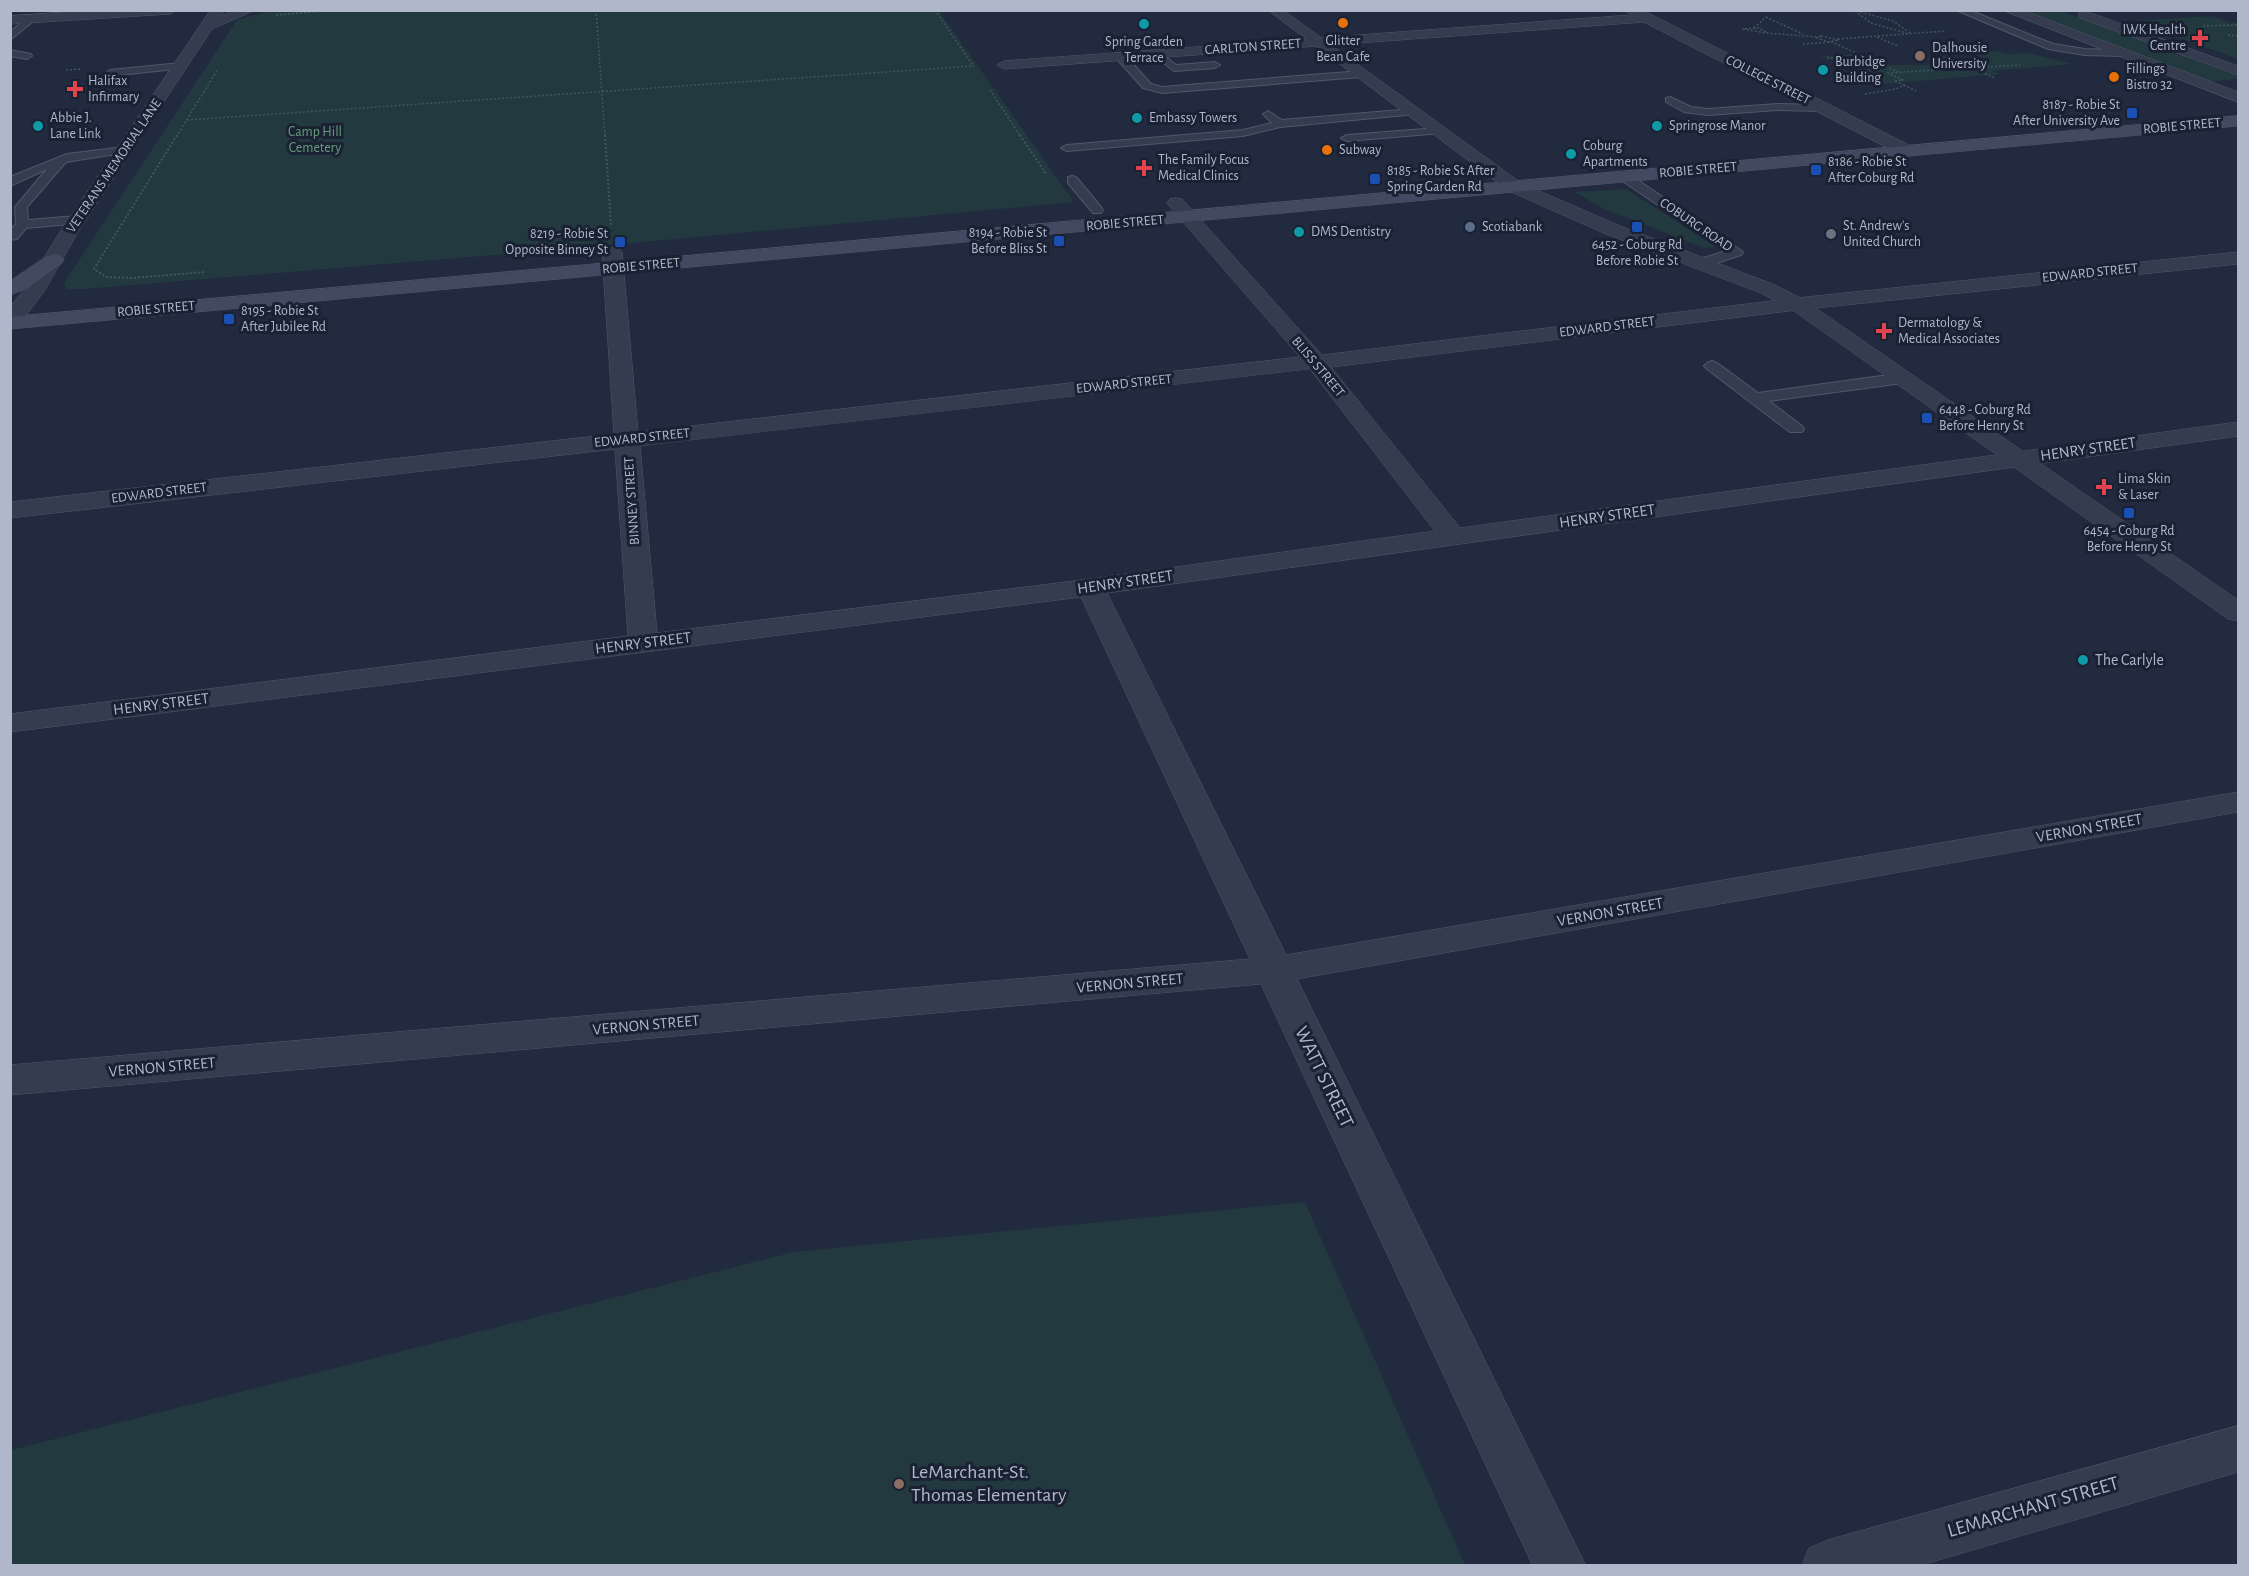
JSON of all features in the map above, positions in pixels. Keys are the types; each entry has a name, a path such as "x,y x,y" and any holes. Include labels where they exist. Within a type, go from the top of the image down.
{"main road":[{"name":"ROBIE STREET","path":"13,308 613,260 1507,181 1883,139 2238,108"},
{"name":"ROBIE STREET","path":"1507,181 1625,177 2238,121"},
{"name":"ROBIE STREET","path":"613,260 1097,210 1182,210"}],"street":[{"path":"10,20 90,13 170,10"},
{"name":"VETERANS MEMORIAL LANE","path":"13,308 35,290 73,226 218,10"},
{"path":"207,26 249,10"},
{"path":"1275,10 1507,181 1581,217 1768,289 1797,304 2238,613"},
{"name":"COLLEGE STREET","path":"1631,10 1905,150"},
{"path":"2008,10 2238,97"},
{"path":"2072,10 2236,69"},
{"name":"CARLTON STREET","path":"1004,64 1646,18"},
{"name":"BLISS STREET","path":"1182,210 1316,362 1453,537"},
{"name":"EDWARD STREET","path":"10,510 1316,362 1797,304 2238,258"},
{"name":"BINNEY STREET","path":"613,260 644,643"},
{"name":"HENRY STREET","path":"10,723 1090,587 2238,429"},
{"name":"WATT STREET","path":"1090,587 1560,1566"},
{"name":"VERNON STREET","path":"10,1080 1272,970 2238,802"},
{"name":"LEMARCHANT STREET","path":"1828,1566 2238,1449"}],"lane":[{"path":"1960,10 2051,47 2085,52 2122,53"},
{"path":"10,37 31,19"},
{"path":"10,53 27,56"},
{"path":"1158,54 1174,68 1215,65"},
{"path":"1121,57 1147,86 1162,90 1361,74"},
{"path":"121,60 183,63"},
{"path":"110,73 183,63"},
{"path":"1239,84 1254,97"},
{"path":"1670,100 1688,110 1708,112 1777,107 1822,108"},
{"path":"1067,148 1243,133 1280,124 1412,112"},
{"path":"1268,114 1280,124"},
{"path":"1347,138 1438,131"},
{"path":"10,182 22,175 79,153 124,150"},
{"path":"22,224 16,206 62,160"},
{"name":"COBURG ROAD","path":"1625,177 1736,252 1702,263"},
{"path":"1072,180 1097,210"},
{"path":"11,236 22,224 73,226"},
{"path":"11,236 73,226"},
{"path":"1712,366 1796,429"},
{"path":"1754,398 1903,378"}],"path":[{"path":"274,15 336,10"},
{"path":"596,10 613,260"},
{"path":"187,120 973,66 935,10"},
{"path":"1910,34 1904,27 1893,21 1855,11 1871,23 1920,38"},
{"path":"1755,28 1766,17 1823,43"},
{"path":"1871,23 1893,21"},
{"path":"2209,30 2215,26 2238,28"},
{"path":"1766,32 1755,28 1743,30 1755,33 1830,37 1839,40 1803,44"},
{"path":"2221,34 2238,36"},
{"path":"1876,36 1898,46"},
{"path":"1819,37 1817,38 1820,40 1832,42 1899,72"},
{"path":"1827,58 1862,56"},
{"path":"106,277 93,269 222,63"},
{"path":"1916,91 1894,81 1903,80 1888,73 2020,65"},
{"path":"66,70 82,69"},
{"path":"1973,69 1995,78"},
{"path":"1872,99 1862,95 1896,90 1904,85"},
{"path":"986,86 1052,182"}],"green space":[{"name":"Camp Hill Cemetery","path":"939,11 1074,202 578,248 67,289 64,283 237,20 266,12"},
{"path":"2019,11 2061,11 2238,76 2238,79 2207,82"},
{"path":"2212,16 2231,23 2238,22 2238,59 2133,21"},
{"path":"1997,51 2005,54 2027,53 2073,64 1992,71 1999,74 1884,84 1823,56 1858,54 1883,65 1929,65 1932,62 1925,58 1948,56 1963,63 1987,61 1969,53"},
{"path":"1626,189 1716,247 1704,248 1600,207 1575,192"},
{"path":"1305,1202 1465,1565 11,1565 11,1450 794,1252"}],"place":[{"name":"Glitter Bean Cafe","path":"1343,23"},
{"name":"Spring Garden Terrace","path":"1144,24"},
{"name":"IWK Health Centre","path":"2200,38"},
{"name":"Dalhousie University","path":"1920,56"},
{"name":"Burbidge Building","path":"1823,70"},
{"name":"Fillings Bistro 32","path":"2114,77"},
{"name":"Halifax Infirmary","path":"75,89"},
{"name":"8187 - Robie St After University Ave","path":"2132,113"},
{"name":"Embassy Towers","path":"1137,118"},
{"name":"Abbie J. Lane Link","path":"38,126"},
{"name":"Springrose Manor","path":"1657,126"},
{"name":"Subway","path":"1327,150"},
{"name":"Coburg Apartments","path":"1571,154"},
{"name":"The Family Focus Medical Clinics","path":"1144,168"},
{"name":"8186 - Robie St After Coburg Rd","path":"1816,170"},
{"name":"8185 - Robie St After Spring Garden Rd","path":"1375,179"},
{"name":"Scotiabank","path":"1470,227"},
{"name":"6452 - Coburg Rd Before Robie St","path":"1637,227"},
{"name":"DMS Dentistry","path":"1299,232"},
{"name":"St. Andrew's United Church","path":"1831,234"},
{"name":"8194 - Robie St Before Bliss St","path":"1059,241"},
{"name":"8219 - Robie St Opposite Binney St","path":"620,242"},
{"name":"8195 - Robie St After Jubilee Rd","path":"229,319"},
{"name":"Dermatology & Medical Associates","path":"1884,331"},
{"name":"6448 - Coburg Rd Before Henry St","path":"1927,418"},
{"name":"Lima Skin & Laser","path":"2104,487"},
{"name":"6454 - Coburg Rd Before Henry St","path":"2129,513"},
{"name":"The Carlyle","path":"2083,660"},
{"name":"LeMarchant-St. Thomas Elementary","path":"899,1484"}]}
